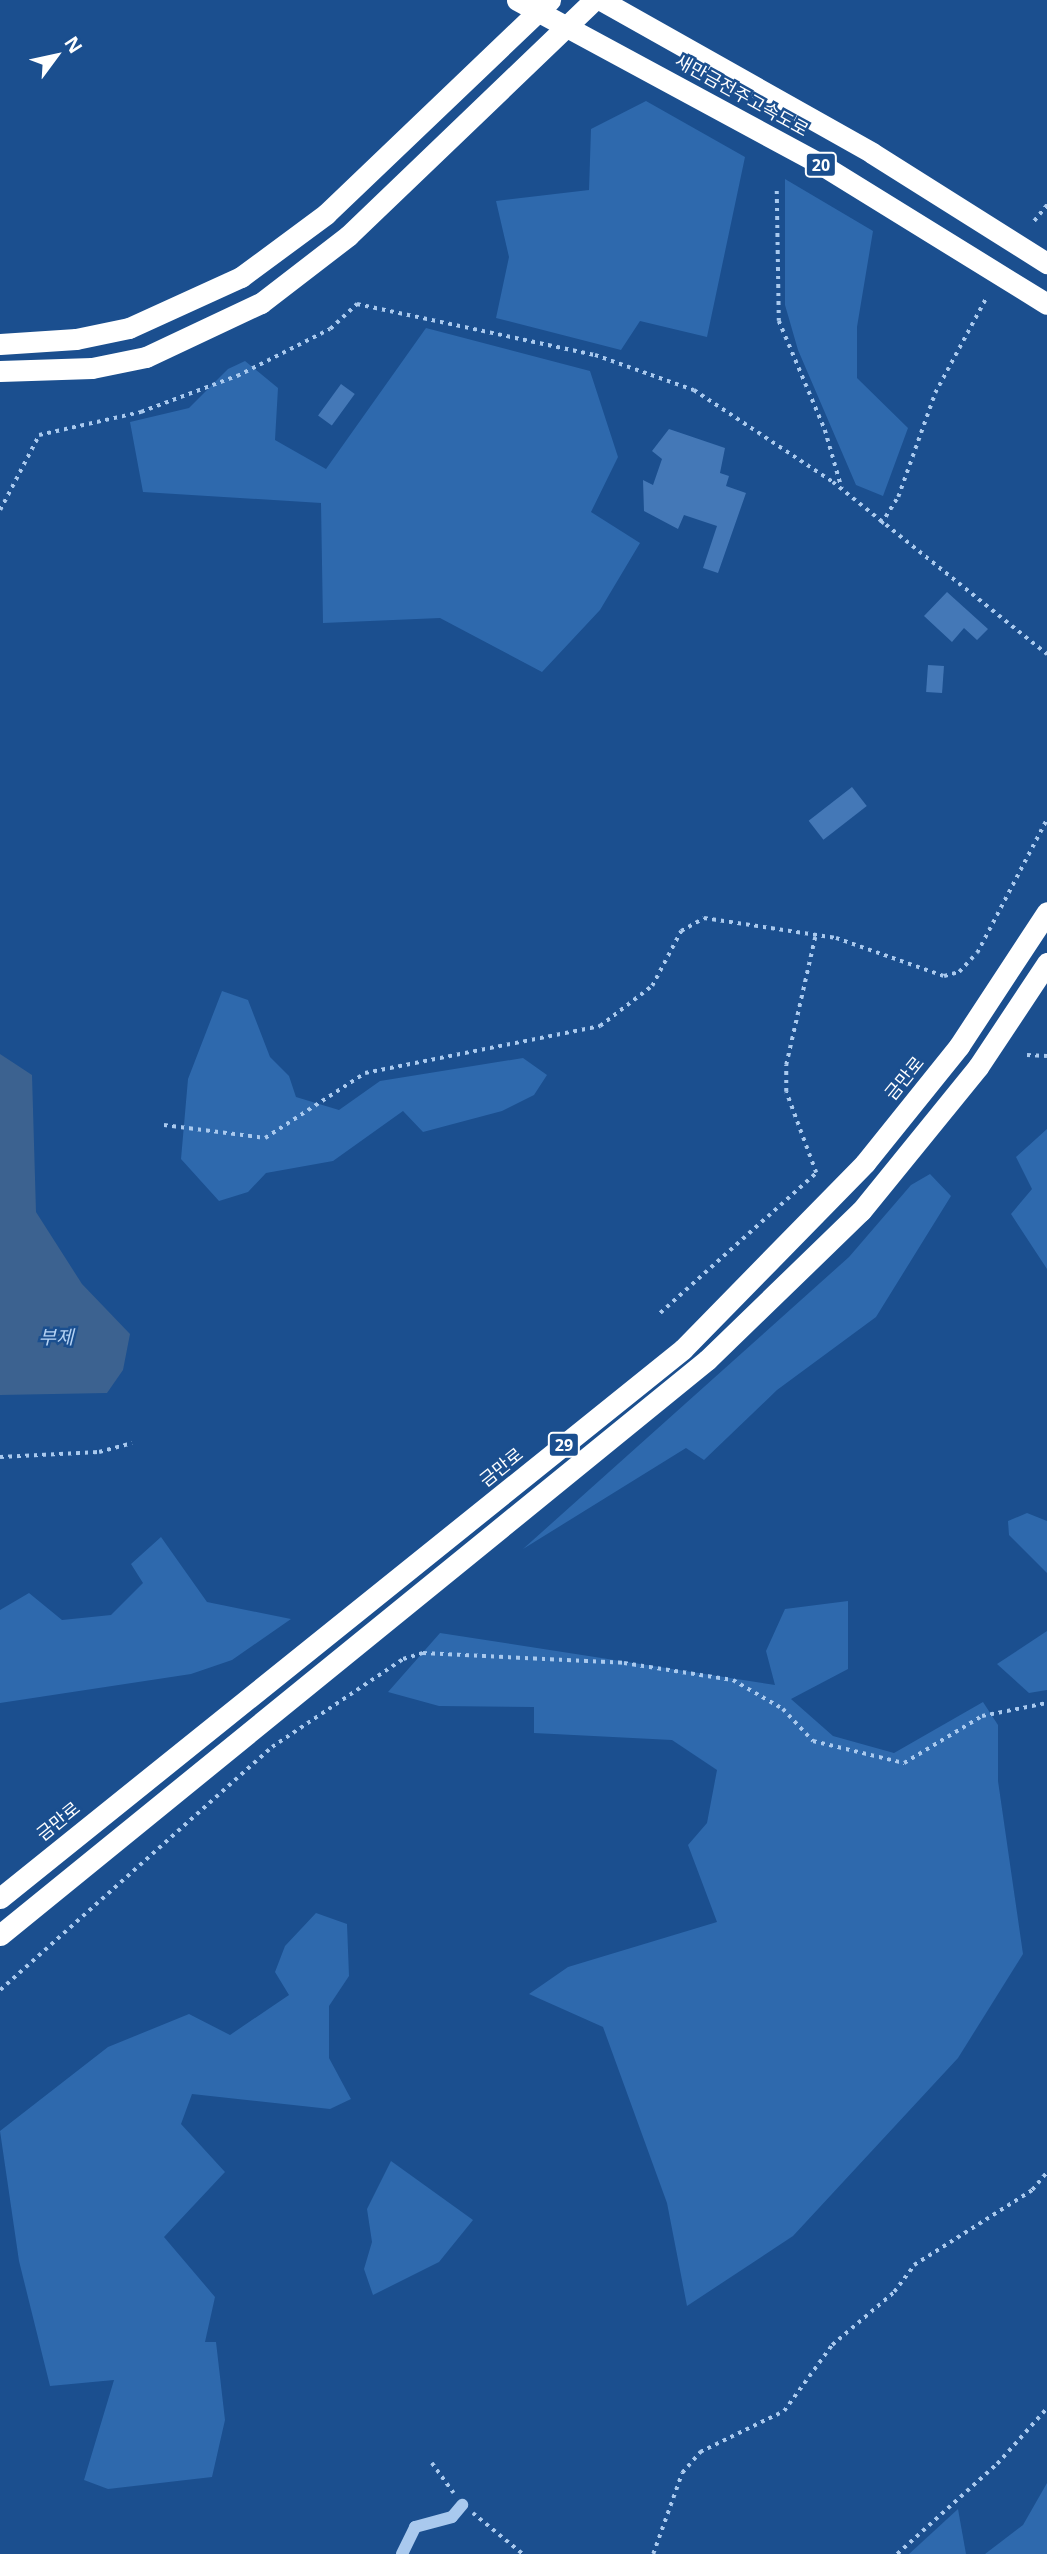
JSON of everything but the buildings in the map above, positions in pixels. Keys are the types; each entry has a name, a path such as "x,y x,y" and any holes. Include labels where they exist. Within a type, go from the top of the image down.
{"highway":[{"name":"새만금전주고속도로","path":"517,0 589,36 822,165 1047,304"},
{"path":"0,344 76,340 129,328 241,277 326,214 550,0"},
{"path":"0,371 92,368 146,357 261,303 348,236 594,0"},
{"name":"새만금전주고속도로","path":"609,5 872,153 1047,264"},
{"name":"금만로","path":"0,1898 683,1349 865,1163 959,1046 1047,912"},
{"name":"29","path":"0,1935 706,1360 861,1211 978,1067 1047,963"}],"lane":[{"path":"402,2554 415,2527 452,2517 462,2505"}],"path":[{"path":"777,191 779,321 825,430 843,491"},
{"path":"1034,222 1047,205"},
{"path":"881,524 898,497 935,393 985,300"},
{"path":"0,510 39,435 141,412 237,376 330,329 357,304 595,355 694,390 843,491 1047,654"},
{"path":"164,1125 265,1138 365,1073 600,1026 652,986 681,931 704,918 815,937 836,938 944,976 959,972 977,953 1047,819"},
{"path":"660,1313 816,1173 786,1093 786,1065 815,937"},
{"path":"1027,1055 1047,1056"},
{"path":"0,1457 99,1452 132,1443"},
{"path":"0,1990 272,1747 403,1659 423,1653 624,1663 733,1680 783,1709 813,1741 904,1763 982,1716 1047,1703"},
{"path":"653,2554 682,2473 700,2452 784,2411 832,2345 894,2292 914,2265 1031,2190 1047,2172"},
{"path":"897,2554 997,2464 1047,2408"}],"shaded area":[{"path":"646,101 745,157 707,337 640,321 621,350 496,318 509,257 496,201 589,190 591,129"},
{"path":"785,179 873,231 857,327 857,378 908,428 883,496 856,485 798,350 785,305"},
{"path":"426,328 590,371 618,457 591,512 640,543 600,610 542,672 440,618 323,623 321,503 143,492 130,422 189,408 228,369 245,361 278,388 275,440 326,469"},
{"path":"222,991 248,1000 270,1057 289,1076 296,1097 339,1110 380,1081 523,1058 547,1075 534,1095 502,1111 423,1132 403,1111 333,1161 266,1173 248,1192 219,1201 181,1159 188,1079"},
{"path":"1047,1129 1047,1269 1011,1214 1032,1189 1016,1157"},
{"path":"930,1174 951,1196 876,1317 777,1390 704,1460 686,1448 523,1549 849,1257 911,1185"},
{"path":"1027,1513 1047,1521 1047,1573 1009,1535 1008,1521"},
{"path":"161,1537 207,1602 291,1619 232,1660 191,1674 0,1703 0,1610 29,1593 62,1620 111,1615 143,1583 131,1564"},
{"path":"848,1601 848,1669 791,1699 833,1736 894,1753 983,1702 998,1725 998,1781 1023,1954 958,2058 793,2236 687,2306 667,2203 603,2027 529,1994 568,1967 717,1922 688,1845 707,1823 717,1770 672,1740 534,1733 534,1707 439,1706 388,1692 440,1633 775,1685 766,1651 785,1609"},
{"path":"1047,1631 1047,1690 1029,1693 997,1664"},
{"path":"316,1913 347,1924 349,1976 329,2006 329,2058 351,2099 330,2109 192,2094 181,2124 225,2172 164,2237 215,2297 205,2342 216,2342 225,2420 212,2477 108,2489 84,2480 114,2380 50,2386 19,2261 0,2131 108,2047 189,2014 230,2035 289,1995 275,1972 285,1946"},
{"path":"391,2161 473,2220 439,2262 373,2295 364,2269 372,2242 367,2209"},
{"path":"1047,2483 1047,2554 985,2554 1023,2525"},
{"path":"958,2509 966,2554 909,2554"}],"water":[{"name":"부제","path":"0,1054 32,1075 36,1212 82,1284 130,1334 123,1370 107,1393 0,1395"}]}
